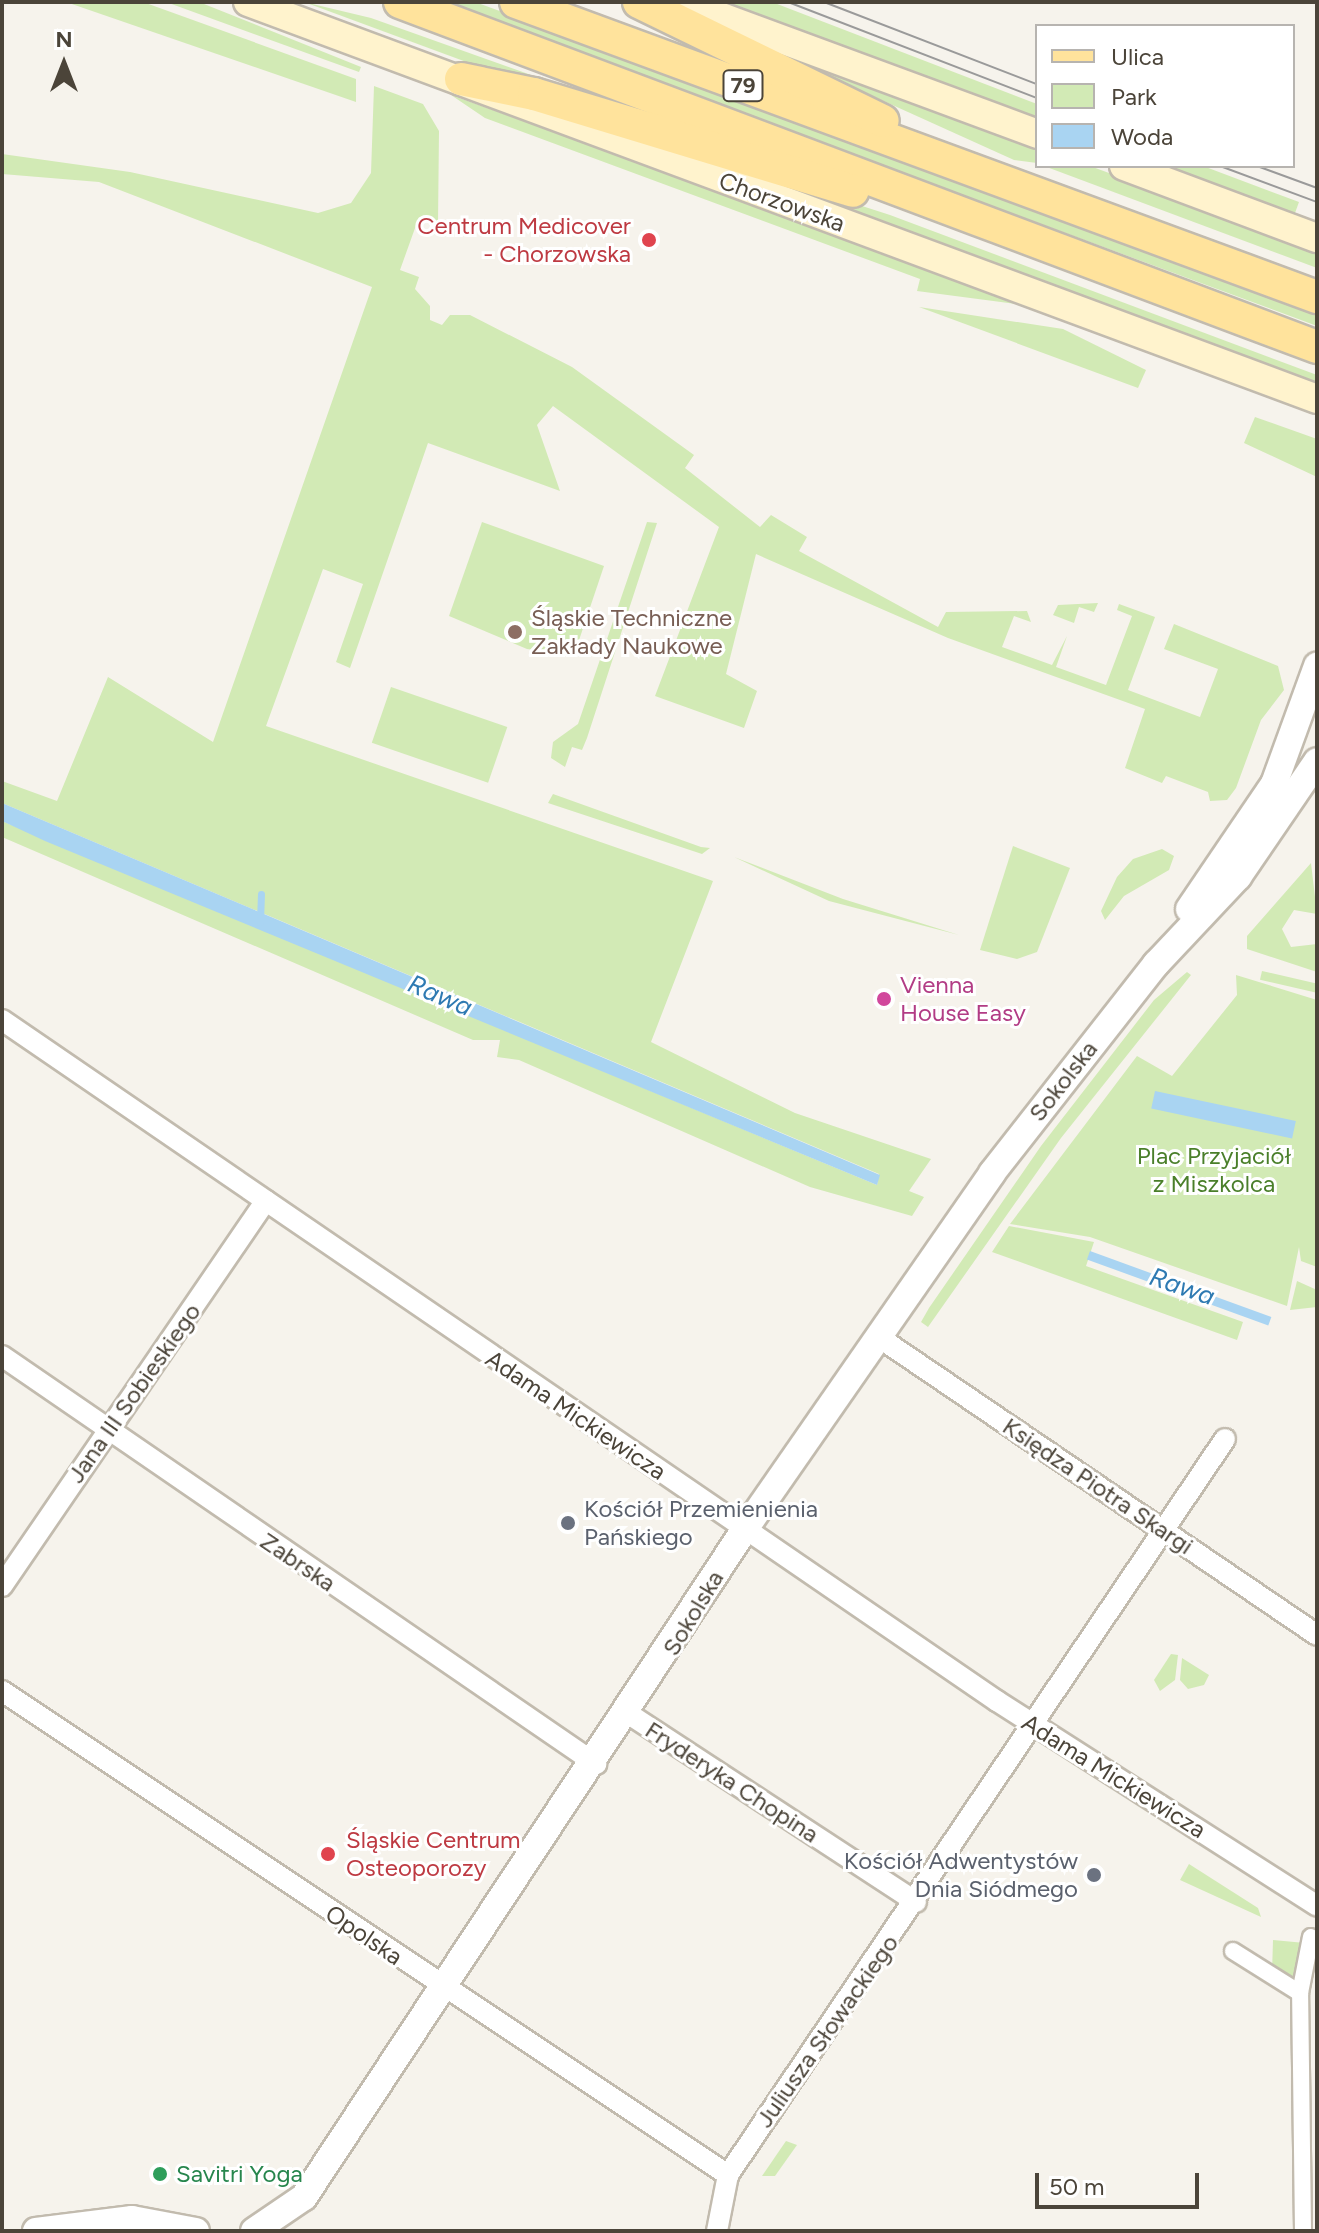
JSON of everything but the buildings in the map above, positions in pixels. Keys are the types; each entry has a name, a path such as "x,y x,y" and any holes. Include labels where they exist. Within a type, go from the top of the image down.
{"main road":[{"name":"Chorzowska","path":"248,2 461,79 1224,368 1317,399"},
{"name":"79","path":"400,2 1317,347"},
{"name":"79","path":"516,2 1317,297"},
{"path":"639,2 812,80 969,170"},
{"path":"681,2 1035,133"},
{"path":"461,79 791,171 1161,289"},
{"path":"1129,168 1317,238"}],"street":[{"path":"1224,368 1317,412"},
{"name":"Sokolska","path":"296,2231 304,2197 596,1764 745,1529 992,1173 1156,964 1269,793 1317,666"},
{"name":"Sokolska","path":"1156,964 1238,877 1317,761"},
{"name":"Adama Mickiewicza","path":"2,1020 1029,1722 1317,1906"},
{"name":"Jana III Sobieskiego","path":"2,1586 266,1201"},
{"name":"Księdza Piotra Skargi","path":"880,1338 1317,1635"},
{"name":"Zabrska","path":"2,1356 596,1764"},
{"name":"Juliusza Słowackiego","path":"717,2231 728,2175 916,1902 1029,1722 1225,1439"},
{"name":"Opolska","path":"2,1691 728,2175"},
{"name":"Fryderyka Chopina","path":"629,1714 916,1902"},
{"path":"1303,2231 1300,1993 1311,1937"},
{"path":"1233,1951 1300,1993"},
{"name":"Sokolska","path":"254,2231 304,2197"},
{"path":"36,2231 132,2219 196,2231"}],"green space":[{"path":"66,2 143,2 356,79 356,102"},
{"path":"166,2 199,2 361,67 359,72"},
{"path":"304,2 371,18 646,116 507,77"},
{"path":"441,2 475,2 796,119 1317,313 1317,326"},
{"path":"716,2 772,2 1035,103 1035,120"},
{"path":"729,31 1035,145 1035,163 1014,160"},
{"path":"374,86 423,104 439,131 438,223 419,217 400,270 419,277 415,289 430,306 430,320 442,325 450,315 470,315 572,367 694,455 685,468 760,527 771,515 807,537 799,551 938,627 946,612 1027,611 1031,622 1014,616 1002,647 1052,665 1067,636 1056,667 1106,685 1132,616 1117,610 1119,604 1155,617 1128,690 1200,717 1218,669 1164,649 1174,624 1278,666 1284,690 1261,720 1236,788 1227,800 1210,801 1208,792 1166,776 1162,783 1125,768 1145,709 948,638 756,554 726,674 757,691 744,728 655,696 719,527 553,406 537,425 560,491 428,443 350,668 336,662 363,584 323,569 266,726 713,881 651,1042 795,1113 931,1159 909,1191 924,1197 912,1216 810,1187 519,1060 497,1057 500,1040 473,1040 2,837 2,821 877,1185 879,1174 2,803 2,781 57,801 108,677 213,742 372,287 99,182 2,174 2,154 130,172 318,213 351,203 371,173"},
{"path":"451,95 1024,301 1023,305 917,291 920,279 485,118"},
{"path":"676,146 890,215 1317,375 1317,383"},
{"path":"1049,168 1095,168 1317,250 1317,268"},
{"path":"1163,168 1208,168 1299,202 1295,213 1317,225"},
{"path":"919,307 1063,329 1146,370 1138,388"},
{"path":"1255,417 1317,439 1317,477 1244,443"},
{"path":"482,522 604,566 574,655 527,649 449,616"},
{"path":"647,522 657,523 587,738 582,750 572,747 565,767 551,758 553,742 578,724"},
{"path":"1098,603 1094,612 1079,607 1074,623 1053,615 1058,605"},
{"path":"391,687 507,727 488,783 372,743"},
{"path":"553,794 710,848 702,854 548,803"},
{"path":"1013,846 1070,868 1037,952 1017,959 980,950"},
{"path":"1162,849 1174,856 1169,870 1124,896 1105,920 1101,911 1117,877 1133,859"},
{"path":"734,857 843,899 959,935 829,901"},
{"path":"1311,863 1317,914 1294,910 1282,929 1291,947 1317,944 1317,972 1247,949 1247,936"},
{"path":"1262,971 1317,984 1316,993 1260,980"},
{"path":"1187,972 1191,975 1061,1138 928,1327 921,1322 1041,1146 1154,1000"},
{"name":"Plac Przyjaciół z Miszkolca","path":"1236,975 1317,1000 1317,1267 1301,1261 1299,1247 1287,1306 1090,1237 1010,1224 1137,1056 1172,1076 1237,995"},
{"path":"1009,1226 1094,1242 1086,1266 1243,1322 1237,1340 992,1252"},
{"path":"1297,1281 1317,1290 1317,1307 1290,1310"},
{"path":"1171,1654 1178,1655 1175,1680 1160,1691 1154,1680"},
{"path":"1182,1658 1209,1675 1204,1685 1188,1689 1180,1680"},
{"path":"1189,1864 1258,1908 1261,1917 1180,1880"},
{"path":"1273,1940 1305,1943 1303,1965 1288,1982 1272,1973"},
{"path":"786,2141 797,2145 775,2176 762,2176"}],"water":[{"name":"Rawa","path":"2,803 880,1175 877,1185 45,841 2,821"},
{"path":"1155,1091 1296,1121 1292,1139 1151,1109"},
{"name":"Rawa","path":"1090,1251 1271,1317 1268,1325 1087,1259"}],"waterway":[{"path":"260,922 261,894"}],"tram line":[{"path":"788,2 1035,97"},
{"path":"824,2 1035,83"},
{"path":"1225,168 1317,202"},
{"path":"1262,168 1317,188"}],"place":[{"name":"Centrum Medicover - Chorzowska","path":"649,240"},
{"name":"Śląskie Techniczne Zakłady Naukowe","path":"515,632"},
{"name":"Vienna House Easy","path":"884,999"},
{"name":"Kościół Przemienienia Pańskiego","path":"568,1523"},
{"name":"Śląskie Centrum Osteoporozy","path":"328,1854"},
{"name":"Kościół Adwentystów Dnia Siódmego","path":"1094,1875"},
{"name":"Savitri Yoga","path":"160,2174"}]}
